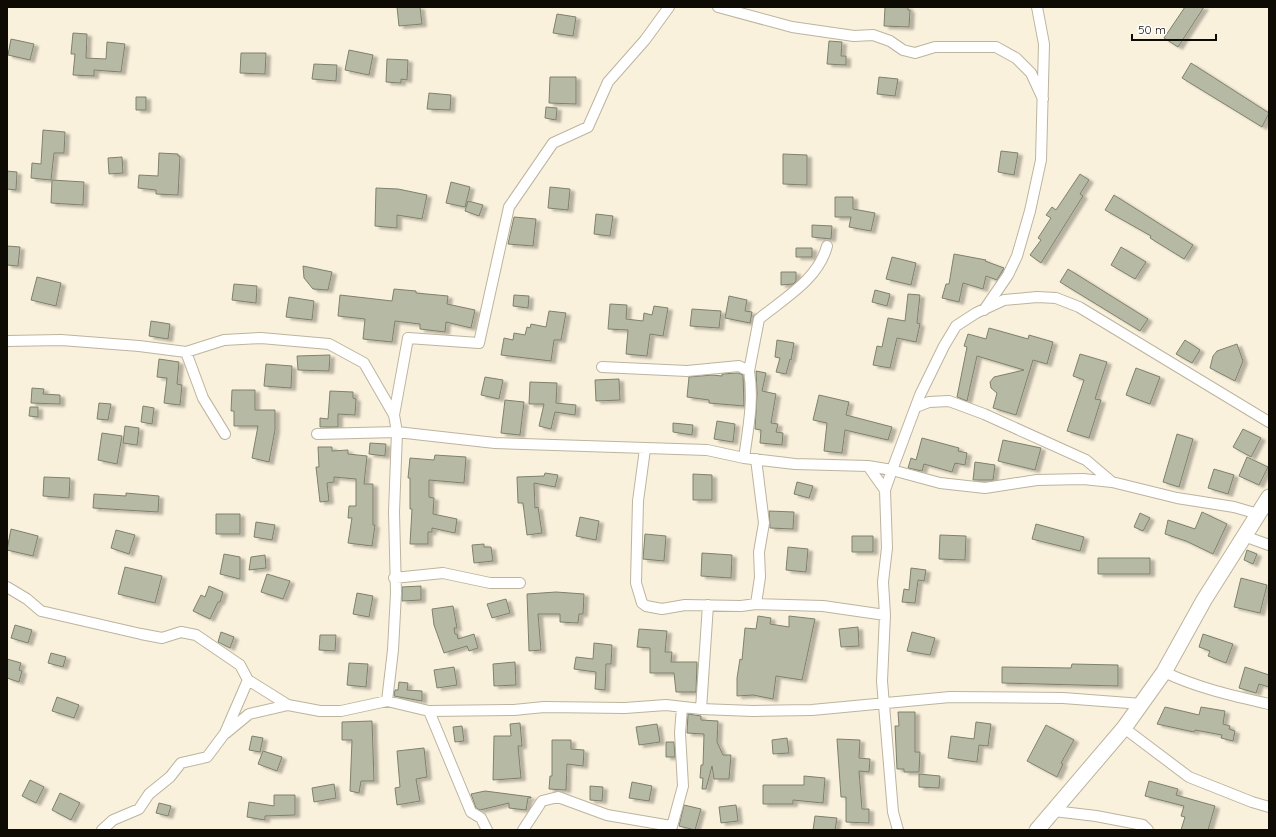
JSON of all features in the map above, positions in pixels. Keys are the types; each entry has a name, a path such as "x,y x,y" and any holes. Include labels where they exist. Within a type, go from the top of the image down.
{"main road":[{"path":"1037,830 1124,728 1142,704 1164,672 1204,600 1269,497"}],"street":[{"path":"394,415 408,338 479,343 509,207 553,143 588,126 608,82 645,40 669,7"},
{"path":"718,7 792,27 854,36 873,35 890,41 903,50 915,53 935,47 996,47 1016,58 1030,73 1043,98"},
{"path":"984,310 1008,275 1017,256 1030,211 1042,160 1044,44 1037,7"},
{"path":"744,458 751,407 749,371 759,319 812,277 825,256 828,246"},
{"path":"898,830 892,806 882,681 885,614 883,582 887,548 886,490 916,407 944,346 956,326 1004,300 1037,297 1056,298 1080,307 1269,422"},
{"path":"7,341 61,340 186,352 224,340 261,338 329,344 364,363 394,415 398,432 394,512 394,578 396,592 393,650 387,702"},
{"path":"186,352 203,398 225,434"},
{"path":"602,368 687,371 739,366 749,371"},
{"path":"916,407 929,402 949,401 984,414 1086,460 1112,482"},
{"path":"317,434 398,432 495,443 707,450 756,460 795,464 868,466 892,470 940,483 985,488 1037,480 1083,479 1112,482 1178,498 1234,507 1258,514"},
{"path":"645,449 638,501 636,583 642,603 646,606 662,609 685,605 741,606 756,604 823,606 885,614"},
{"path":"756,460 764,524 759,552 760,577 756,604"},
{"path":"868,466 886,490"},
{"path":"1244,536 1269,545"},
{"path":"394,578 443,573 490,583 520,583"},
{"path":"7,587 27,599 41,611 162,638 181,632 196,635 240,665 248,680 288,705 320,711 341,711 387,702 429,711 514,710 544,707 625,708 666,705 701,709 812,710 884,704 941,697 979,696 1063,698 1142,704"},
{"path":"701,709 708,605"},
{"path":"1164,672 1188,683 1213,691 1269,704"},
{"path":"225,733 248,680"},
{"path":"102,830 113,820 138,809 149,794 170,777 181,763 206,757 225,733 249,714 288,705"},
{"path":"523,830 542,800 558,797 607,815 671,828 683,786 680,733 682,707"},
{"path":"429,711 470,812 481,818 487,830"},
{"path":"1124,728 1189,777 1252,802 1269,806"},
{"path":"1054,811 1096,816 1143,825 1148,830"}],"building":[{"path":"397,7 420,7 422,24 399,26"},
{"path":"885,7 908,7 908,10 910,10 909,27 884,26"},
{"path":"1185,7 1204,7 1178,47 1164,38"},
{"path":"557,14 576,17 573,36 553,33"},
{"path":"73,33 87,34 86,58 106,59 107,42 125,44 121,72 94,70 94,76 73,75 75,54 71,54"},
{"path":"11,39 34,44 30,60 8,55"},
{"path":"829,41 842,42 841,56 846,56 846,65 827,64"},
{"path":"349,50 373,55 369,75 345,70"},
{"path":"241,53 266,53 265,74 240,73"},
{"path":"387,59 408,60 407,80 401,79 401,83 386,82"},
{"path":"1191,63 1269,113 1262,127 1182,78"},
{"path":"314,64 337,65 336,81 312,79"},
{"path":"550,77 576,77 576,104 549,103"},
{"path":"879,77 898,79 895,96 877,94"},
{"path":"429,93 451,95 450,110 427,109"},
{"path":"136,97 146,97 146,110 136,110"},
{"path":"546,107 557,108 556,120 545,118"},
{"path":"43,130 65,132 64,153 54,153 51,180 31,178 32,163 41,164"},
{"path":"1001,151 1018,153 1014,175 998,172"},
{"path":"159,153 178,154 178,156 180,156 178,195 156,194 156,190 138,188 139,175 158,176"},
{"path":"783,154 807,155 807,185 783,184"},
{"path":"122,157 123,173 109,174 108,158"},
{"path":"7,171 17,172 16,190 7,189"},
{"path":"1080,174 1089,180 1080,194 1083,196 1041,263 1030,255 1041,240 1038,238 1051,218 1046,215 1052,207 1056,210"},
{"path":"52,180 84,182 83,205 51,203"},
{"path":"451,182 470,187 465,207 446,203"},
{"path":"550,187 570,189 568,210 548,208"},
{"path":"376,188 398,189 427,195 422,219 397,215 397,228 375,226"},
{"path":"1114,195 1193,245 1184,259 1150,238 1151,236 1105,210"},
{"path":"835,197 853,197 853,209 875,213 871,231 849,227 851,217 835,217"},
{"path":"468,201 483,205 479,216 465,211"},
{"path":"596,214 613,216 610,236 594,234"},
{"path":"514,217 536,219 533,246 508,244"},
{"path":"812,225 832,226 831,239 812,237"},
{"path":"7,246 20,247 18,266 7,265"},
{"path":"1121,247 1146,262 1135,279 1111,265"},
{"path":"796,248 812,248 812,257 796,257"},
{"path":"954,254 986,260 985,261 1004,268 997,280 986,276 983,289 963,283 959,302 942,298 946,284 949,284"},
{"path":"892,257 916,263 911,285 886,279"},
{"path":"303,266 332,272 328,290 313,289 304,278"},
{"path":"1068,269 1148,319 1140,331 1060,282"},
{"path":"781,272 796,272 796,281 793,284 781,285"},
{"path":"37,277 61,283 56,306 31,300"},
{"path":"234,284 257,286 256,303 232,300"},
{"path":"394,289 448,296 447,304 475,310 471,328 446,322 445,332 420,329 420,324 395,321 392,342 363,339 365,319 338,316 340,295 392,301"},
{"path":"875,290 890,294 887,306 872,302"},
{"path":"908,294 920,295 917,323 920,324 916,342 897,338 890,368 873,365 877,346 882,347 888,318 905,321"},
{"path":"514,295 529,296 528,308 513,306"},
{"path":"729,296 747,300 745,311 752,312 750,323 725,318"},
{"path":"289,297 314,301 312,320 286,317"},
{"path":"610,304 627,305 626,319 643,321 644,313 652,315 654,306 668,308 663,336 650,334 647,356 626,354 628,330 608,329"},
{"path":"692,309 721,311 719,328 690,326"},
{"path":"549,311 566,313 561,340 554,340 551,361 501,355 504,338 513,340 514,333 525,335 527,327 530,328 531,324 546,327"},
{"path":"151,321 170,324 168,339 149,336"},
{"path":"989,328 1028,339 1029,335 1053,342 1047,364 1033,360 1016,415 993,408 997,393 991,388 990,382 994,377 1024,370 977,356 967,401 957,397 967,347 964,346 968,334 986,339"},
{"path":"777,340 794,343 791,360 790,359 786,374 776,372 780,358 775,357"},
{"path":"1185,340 1200,350 1192,363 1176,354"},
{"path":"1237,344 1243,361 1235,381 1210,368 1213,356 1217,351"},
{"path":"1080,354 1107,362 1095,399 1101,400 1089,438 1067,431 1084,380 1073,376"},
{"path":"330,355 329,371 298,370 297,356"},
{"path":"159,359 179,362 177,384 182,385 180,405 164,403 167,378 157,377"},
{"path":"266,364 292,366 291,388 264,386"},
{"path":"1136,368 1160,377 1150,404 1126,395"},
{"path":"756,371 766,373 762,391 776,394 771,423 778,424 776,432 783,433 782,445 760,443 761,430 755,429 757,393"},
{"path":"738,373 743,375 744,406 709,403 709,400 687,397 689,377 712,375 722,376 722,374"},
{"path":"485,377 503,380 499,399 481,395"},
{"path":"619,379 620,400 596,401 595,380"},
{"path":"530,382 557,383 556,403 576,405 575,415 555,412 551,429 539,426 544,404 529,404"},
{"path":"32,388 44,389 43,394 60,395 60,404 31,403"},
{"path":"232,390 255,390 255,410 275,410 275,430 269,462 252,458 258,426 234,426 234,411 231,411"},
{"path":"330,391 353,392 353,398 356,399 355,415 338,414 338,427 320,427 320,418 328,419"},
{"path":"819,395 849,402 846,415 892,427 888,440 845,430 842,453 824,451 827,423 813,420"},
{"path":"505,400 524,402 520,435 501,433"},
{"path":"99,403 111,404 108,420 97,419"},
{"path":"143,406 154,408 152,424 141,422"},
{"path":"30,407 38,407 38,417 29,416"},
{"path":"717,421 735,424 733,442 714,439"},
{"path":"673,423 693,425 692,435 673,432"},
{"path":"125,426 139,428 137,445 123,443"},
{"path":"1243,429 1261,438 1251,457 1233,447"},
{"path":"102,433 122,436 117,464 98,460"},
{"path":"1177,434 1193,439 1179,487 1163,482"},
{"path":"922,438 959,448 958,451 967,453 965,465 955,463 952,472 924,464 922,471 908,468 911,458 916,460"},
{"path":"1003,440 1041,448 1035,470 998,461"},
{"path":"370,443 386,444 385,456 369,454"},
{"path":"318,447 332,447 332,451 348,450 348,454 367,456 364,484 373,484 373,525 375,525 372,546 348,543 352,518 348,518 349,506 356,506 356,479 334,477 334,482 327,483 329,501 320,502 316,467 319,467"},
{"path":"435,455 466,457 464,483 429,480 429,497 434,498 433,514 457,519 455,533 432,528 432,532 428,532 428,544 410,544 412,509 410,509 410,478 408,478 410,458 434,460"},
{"path":"1247,457 1268,467 1259,485 1239,476"},
{"path":"975,462 995,465 993,480 973,480"},
{"path":"1214,469 1234,475 1228,494 1208,488"},
{"path":"545,473 558,475 555,487 534,483 535,508 538,507 542,533 527,535 523,503 518,503 517,477 544,476"},
{"path":"693,474 712,475 712,500 693,500"},
{"path":"44,477 70,478 69,498 43,496"},
{"path":"797,482 813,486 809,498 794,494"},
{"path":"126,493 159,496 158,512 93,508 94,494 126,496"},
{"path":"769,511 794,512 793,529 770,528"},
{"path":"1202,512 1227,524 1213,554 1186,541 1165,534 1168,520 1195,529"},
{"path":"1140,513 1150,518 1143,531 1134,527"},
{"path":"216,514 240,514 240,534 216,534"},
{"path":"580,517 599,521 596,540 576,536"},
{"path":"256,522 275,525 272,540 254,537"},
{"path":"1036,524 1084,537 1080,551 1032,539"},
{"path":"11,529 38,536 33,556 7,550"},
{"path":"116,530 135,535 129,554 111,548"},
{"path":"645,534 666,536 664,561 643,559"},
{"path":"940,535 966,536 965,560 939,559"},
{"path":"852,536 873,536 873,552 852,552"},
{"path":"484,544 484,547 491,547 493,561 474,563 472,545"},
{"path":"788,547 808,549 806,572 786,570"},
{"path":"1247,550 1257,554 1253,564 1244,560"},
{"path":"702,553 732,555 731,578 701,576"},
{"path":"224,554 240,557 240,579 220,574"},
{"path":"265,555 266,568 249,570 251,557"},
{"path":"1098,558 1150,558 1150,574 1098,574"},
{"path":"125,567 162,576 155,603 118,594"},
{"path":"911,568 926,570 924,581 918,580 915,603 902,602 904,589 909,590"},
{"path":"267,574 290,581 283,599 261,592"},
{"path":"1241,578 1267,585 1260,613 1234,607"},
{"path":"209,586 223,592 220,602 218,602 210,619 193,611 201,595 205,597"},
{"path":"421,586 421,600 402,601 402,587"},
{"path":"556,592 584,594 583,614 579,614 578,623 560,622 560,614 538,614 541,650 529,651 527,594"},
{"path":"357,593 373,596 369,617 353,614"},
{"path":"506,599 510,613 492,618 487,604"},
{"path":"453,606 457,628 454,628 455,634 457,634 458,639 474,634 478,648 469,651 467,646 444,653 434,625 432,609"},
{"path":"758,616 771,618 770,624 789,627 789,616 815,619 802,680 776,676 773,699 753,695 737,696 737,678 740,659 742,660 745,628 756,629"},
{"path":"15,625 32,630 28,643 11,638"},
{"path":"858,627 859,646 841,647 839,629"},
{"path":"639,629 667,631 665,652 672,652 671,662 697,662 696,692 676,692 674,673 650,673 650,648 637,647"},
{"path":"221,632 234,637 230,648 218,642"},
{"path":"912,632 935,638 930,655 907,651"},
{"path":"1203,634 1233,644 1226,663 1208,656 1210,651 1199,647"},
{"path":"320,635 336,635 335,651 319,650"},
{"path":"594,643 612,645 611,664 606,664 605,690 595,689 596,672 574,669 576,657 593,659"},
{"path":"51,653 66,657 63,667 48,663"},
{"path":"7,659 21,663 19,670 22,671 19,682 7,678"},
{"path":"515,662 516,685 494,686 493,664"},
{"path":"349,663 368,664 366,687 347,685"},
{"path":"1072,664 1118,665 1118,686 1002,683 1002,667 1071,668"},
{"path":"454,667 457,685 437,688 434,670"},
{"path":"1245,667 1269,675 1269,687 1259,684 1256,693 1239,688"},
{"path":"399,682 408,683 407,690 422,691 422,701 394,696 395,690 398,690"},
{"path":"57,697 79,705 74,718 52,711"},
{"path":"1165,707 1199,715 1201,707 1225,711 1223,724 1230,726 1229,729 1235,731 1233,741 1221,738 1222,735 1195,730 1194,732 1157,724"},
{"path":"898,712 915,712 915,752 920,752 919,772 904,772 904,769 897,769 895,726 899,726"},
{"path":"688,714 701,716 701,720 718,721 717,742 723,755 731,755 729,779 714,779 712,766 706,789 702,789 703,778 700,778 701,765 703,765 704,734 687,733"},
{"path":"372,721 374,781 361,781 359,793 350,791 352,740 342,740 342,722"},
{"path":"976,722 991,724 988,746 979,745 977,762 948,758 951,736 974,739"},
{"path":"520,723 522,746 518,746 521,778 493,780 494,736 511,736 510,724"},
{"path":"657,724 660,742 639,745 636,727"},
{"path":"1046,725 1074,740 1061,763 1063,764 1057,777 1027,761"},
{"path":"462,726 464,741 455,742 453,727"},
{"path":"252,736 263,738 260,752 249,750"},
{"path":"787,738 789,753 773,754 772,740"},
{"path":"837,739 860,740 859,758 870,759 869,772 859,771 862,809 869,809 869,823 846,822 846,797 841,797"},
{"path":"552,740 571,740 571,749 584,750 583,766 567,764 566,790 549,789 550,776 552,776"},
{"path":"666,742 674,742 675,757 666,757"},
{"path":"424,748 427,777 416,779 420,801 397,805 395,788 400,787 397,751"},
{"path":"263,751 282,757 277,771 258,764"},
{"path":"919,774 940,776 939,788 919,787"},
{"path":"804,776 825,778 823,803 793,800 793,804 763,804 763,785 804,785"},
{"path":"30,780 44,787 36,803 22,796"},
{"path":"1149,781 1178,789 1176,795 1215,806 1208,830 1181,830 1185,817 1181,816 1184,806 1145,796"},
{"path":"632,782 652,786 649,801 629,798"},
{"path":"334,784 336,798 314,802 312,788"},
{"path":"590,786 603,787 602,801 590,800"},
{"path":"485,791 531,798 528,798 526,810 509,808 509,803 480,810 476,808 471,794"},
{"path":"60,793 80,803 71,820 52,810"},
{"path":"274,795 295,795 295,815 265,816 265,820 247,817 249,802 274,806"},
{"path":"159,803 171,806 168,816 156,813"},
{"path":"684,805 701,809 695,830 679,826"},
{"path":"736,805 738,821 721,823 719,807"},
{"path":"815,816 837,818 835,830 813,830"}]}
